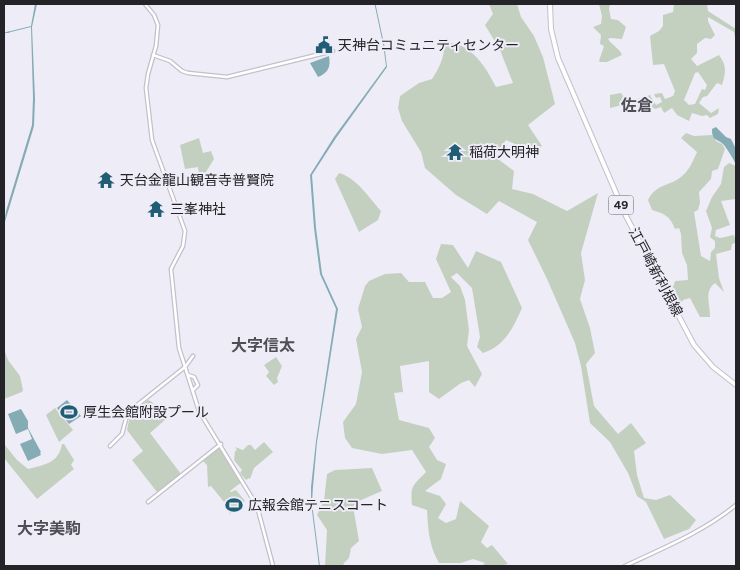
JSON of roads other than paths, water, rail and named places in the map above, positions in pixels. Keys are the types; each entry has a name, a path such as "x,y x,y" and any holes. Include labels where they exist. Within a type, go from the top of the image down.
{"main road":[{"name":"江戸崎新利根線","path":"550,4 551,29 558,58 626,216 694,345 714,367 736,385"}],"street":[{"path":"145,4 152,11 157,22 156,46 146,88 153,148 184,231 185,241 172,265 171,275 177,339 202,417 221,444 257,506 273,566"},
{"path":"154,55 170,61 188,73 227,77 333,51"},
{"path":"110,446 122,434 126,419 131,410 185,367 193,356"},
{"path":"188,376 194,377 198,385 193,390"},
{"path":"148,502 221,444"},
{"path":"625,566 699,530 715,521 736,505"}],"water":[{"path":"35,4 37,4 32,27 35,99 34,126 4,225 6,211 32,125 33,98 31,27 7,32 31,26"},
{"path":"384,51 387,67 312,175 322,274 338,309 317,442 313,487 312,503 319,566 311,503 311,487 316,441 336,309 320,274 310,175 334,137 386,66"},
{"path":"329,56 330,63 328,69 318,77 310,63"},
{"path":"716,127 726,137 731,139 736,149 736,165 721,142 713,136 712,129"},
{"name":"厚生会館附設プール","path":"67,400 81,416 69,424 57,408"},
{"path":"21,409 28,421 28,428 41,452 41,455 28,461 20,444 32,439 28,429 16,434 8,414"}],"waterway":[{"path":"375,4 385,51"},
{"path":"4,33 9,32"}],"place":[{"name":"天神台コミュニティセンター","path":"324,45"},
{"name":"稲荷大明神","path":"455,152"},
{"name":"天台金龍山観音寺普賢院","path":"106,180"},
{"name":"三峯神社","path":"156,209"},
{"name":"厚生会館附設プール","path":"69,412"},
{"name":"広報会館テニスコート","path":"234,505"}],"district":[{"name":"佐倉","path":"637,105"},
{"name":"大字信太","path":"263,345"},
{"name":"大字美駒","path":"49,528"}]}
